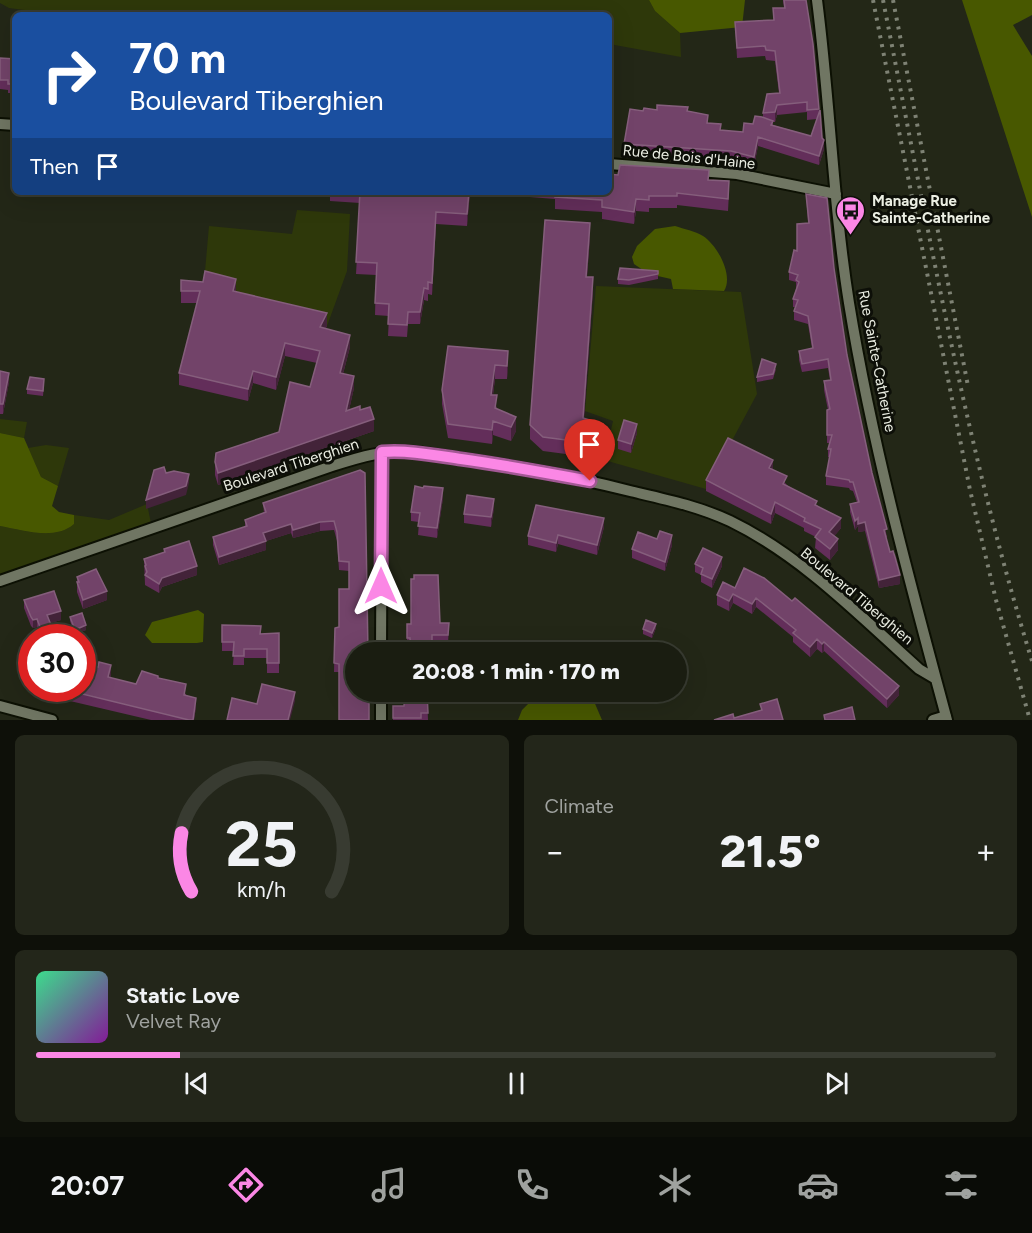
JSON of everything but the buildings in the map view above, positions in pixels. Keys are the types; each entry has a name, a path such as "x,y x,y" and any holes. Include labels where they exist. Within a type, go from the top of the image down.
{"street":[{"name":"Rue Sainte-Catherine","path":"817,0 836,194 849,301 860,364 891,503 946,718"},
{"name":"Rue de Bois d'Haine","path":"612,164 737,174 836,194"},
{"name":"Boulevard Tiberghien","path":"0,581 332,466 382,452 416,452 590,481 681,503 708,512 749,532 804,567 919,669 936,679"},
{"path":"381,642 382,452"},
{"path":"381,702 381,720"},
{"path":"0,706 52,720"},
{"path":"933,720 946,718"}],"green space":[{"path":"0,0 649,0 655,11 680,33 681,57 612,45 612,12 40,12 9,8 0,3"},
{"path":"649,0 745,0 742,27 680,33 655,11"},
{"path":"962,0 1032,0 1032,15 1013,25 1032,56 1032,217"},
{"path":"297,210 350,214 347,271 327,326 203,294 209,226 292,234"},
{"path":"675,226 700,234 714,246 727,277 724,291 673,289 671,279 649,274 634,264 632,257 637,246 655,229"},
{"path":"596,286 741,292 757,394 706,489 604,460 613,421 585,411"},
{"path":"0,419 27,422 24,438 0,433"},
{"path":"0,433 24,438 41,477 58,486 52,506 59,512 74,515 74,524 58,532 48,533 0,526"},
{"path":"46,445 69,448 58,486 41,477 28,448"},
{"path":"147,504 152,528 0,581 0,526 38,533 58,532 74,524 74,515 109,520"},
{"path":"198,610 204,614 203,642 152,643 145,635 152,622"},
{"path":"594,702 602,720 518,720 522,710 529,703"}],"railway":[{"path":"873,0 970,490 996,600 1030,720"},
{"path":"883,0 967,415 1008,579 1032,661"},
{"path":"893,0 968,386"}],"place":[{"name":"Manage Rue Sainte-Catherine","path":"851,236"}],"route":[{"path":"381,586 382,452 400,450 422,453 590,481"}]}
